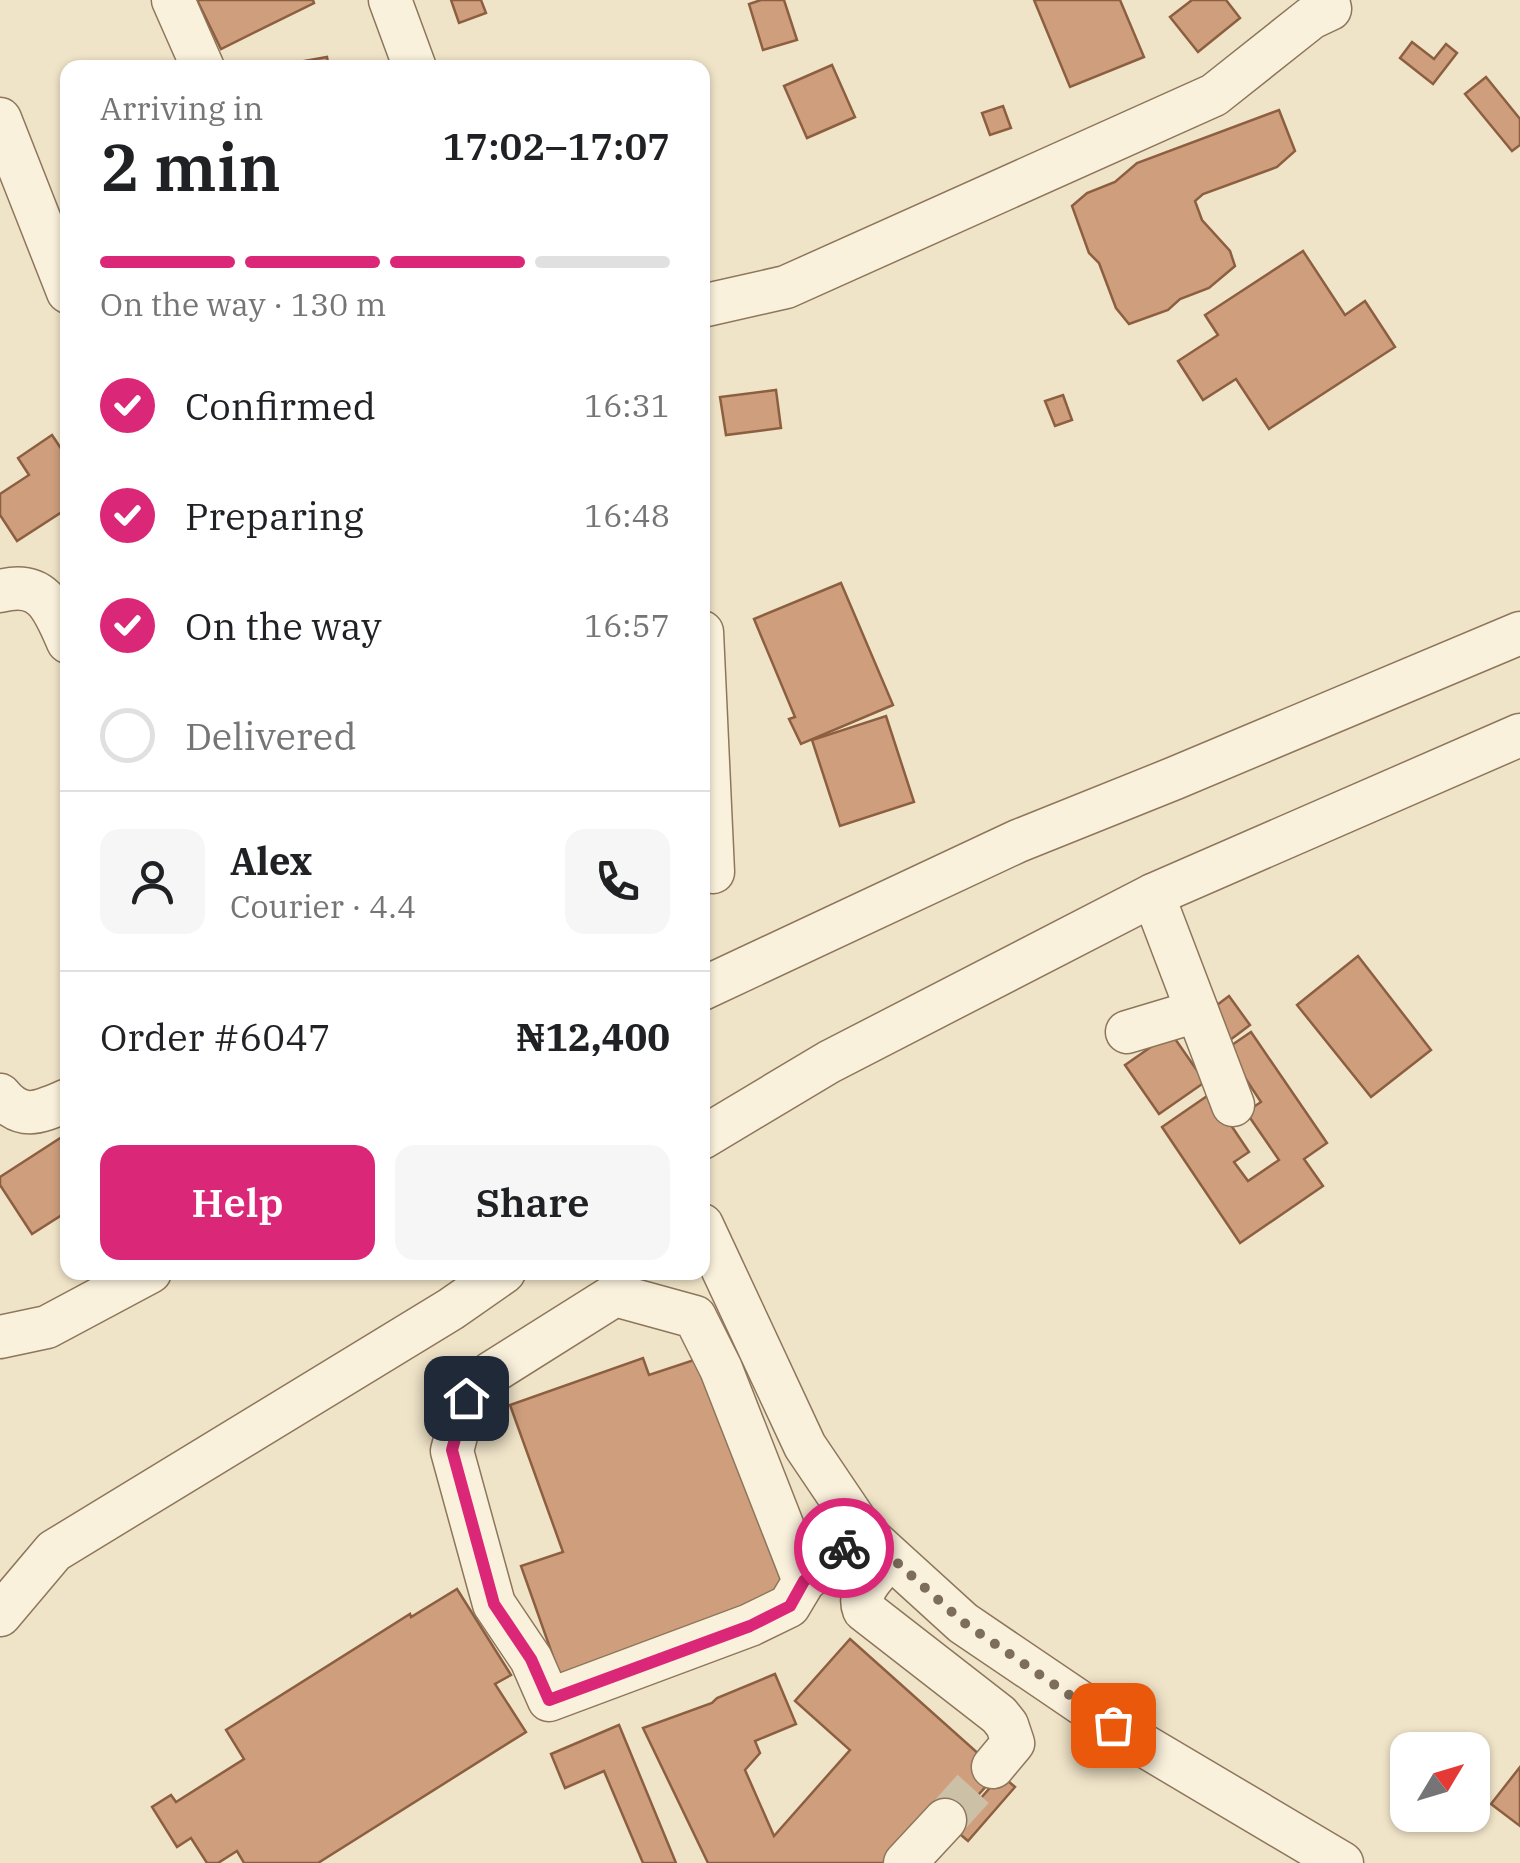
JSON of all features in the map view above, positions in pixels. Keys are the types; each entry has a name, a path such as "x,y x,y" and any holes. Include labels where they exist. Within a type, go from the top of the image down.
{"street":[{"path":"173,0 199,60"},
{"path":"390,0 411,60"},
{"path":"710,304 786,287 1214,95 1311,18 1330,9 1328,0"},
{"path":"0,119 60,272"},
{"path":"0,590 25,587 44,597 60,624"},
{"path":"710,985 1018,841 1520,633"},
{"path":"710,1134 829,1062 1153,894 1520,735"},
{"path":"710,807 713,872"},
{"path":"1153,894 1233,1105"},
{"path":"1127,1032 1198,1012"},
{"path":"0,1095 12,1109 29,1113 60,1104"},
{"path":"710,1242 805,1446 876,1545 963,1622 1143,1745 1342,1863"},
{"path":"0,1338 47,1327 135,1280"},
{"path":"0,1615 54,1551 493,1280"},
{"path":"804,1581 721,1370 695,1318 615,1295 491,1373 466,1398 452,1450 494,1604 531,1659 549,1700 750,1626 790,1606 804,1581 876,1545"},
{"path":"876,1545 861,1596 864,1610 1007,1724 1013,1743 993,1767"},
{"path":"905,1863 945,1820"}],"building":[{"path":"197,0 313,0 314,3 221,49"},
{"path":"451,0 481,0 486,13 459,23"},
{"path":"784,0 797,40 763,50 749,4"},
{"path":"1034,0 1120,0 1144,57 1070,87"},
{"path":"1192,0 1226,0 1240,18 1198,52 1170,17"},
{"path":"1412,42 1434,59 1446,44 1457,53 1433,84 1400,58"},
{"path":"832,65 855,117 807,138 784,86"},
{"path":"1486,77 1520,119 1520,145 1512,151 1465,94"},
{"path":"1003,106 1011,128 990,135 982,113"},
{"path":"1279,110 1295,151 1277,167 1203,194 1195,201 1202,220 1230,251 1235,266 1209,288 1180,299 1168,310 1129,324 1116,308 1099,263 1089,253 1072,206 1087,193 1115,182 1137,163"},
{"path":"1303,251 1345,315 1365,301 1395,347 1269,429 1236,379 1203,400 1178,361 1218,335 1205,315"},
{"path":"776,390 781,428 726,435 720,397"},
{"path":"1063,395 1072,420 1055,426 1045,401"},
{"path":"52,435 60,447 60,513 17,541 0,515 0,494 29,475 18,458"},
{"path":"841,583 893,705 801,744 789,719 795,717 754,619"},
{"path":"886,716 914,802 840,826 812,740"},
{"path":"1358,956 1431,1050 1371,1097 1297,1005"},
{"path":"1229,996 1250,1025 1226,1043 1205,1014"},
{"path":"1251,1032 1327,1143 1304,1159 1323,1186 1240,1243 1162,1127 1210,1094 1249,1152 1234,1162 1248,1181 1279,1160 1246,1112 1261,1102 1226,1049"},
{"path":"1171,1033 1205,1082 1159,1114 1125,1065"},
{"path":"60,1138 60,1216 32,1234 0,1185 0,1177"},
{"path":"706,1356 790,1599 561,1679 521,1566 563,1552 510,1405 643,1358 649,1375"},
{"path":"457,1589 511,1675 495,1684 526,1732 318,1863 244,1863 237,1851 218,1863 207,1863 191,1838 177,1847 152,1807 171,1795 176,1802 244,1759 226,1730 410,1614 411,1617"},
{"path":"850,1639 999,1772 951,1825 892,1863 708,1863 643,1728 775,1674 796,1724 755,1741 760,1753 745,1770 774,1836 850,1750 795,1701"},
{"path":"619,1725 676,1863 643,1863 604,1771 565,1788 551,1754"},
{"path":"1520,1767 1520,1826 1491,1804"},
{"path":"1001,1775 1015,1787 968,1841 954,1829"}],"tunnel":[{"path":"945,1820 993,1767"}],"way so far":[{"path":"844,1548 863,1532 963,1622 1113,1725"}],"route":[{"path":"466,1398 452,1450 494,1604 531,1659 549,1700 750,1626 790,1606 804,1581 844,1548"}]}
